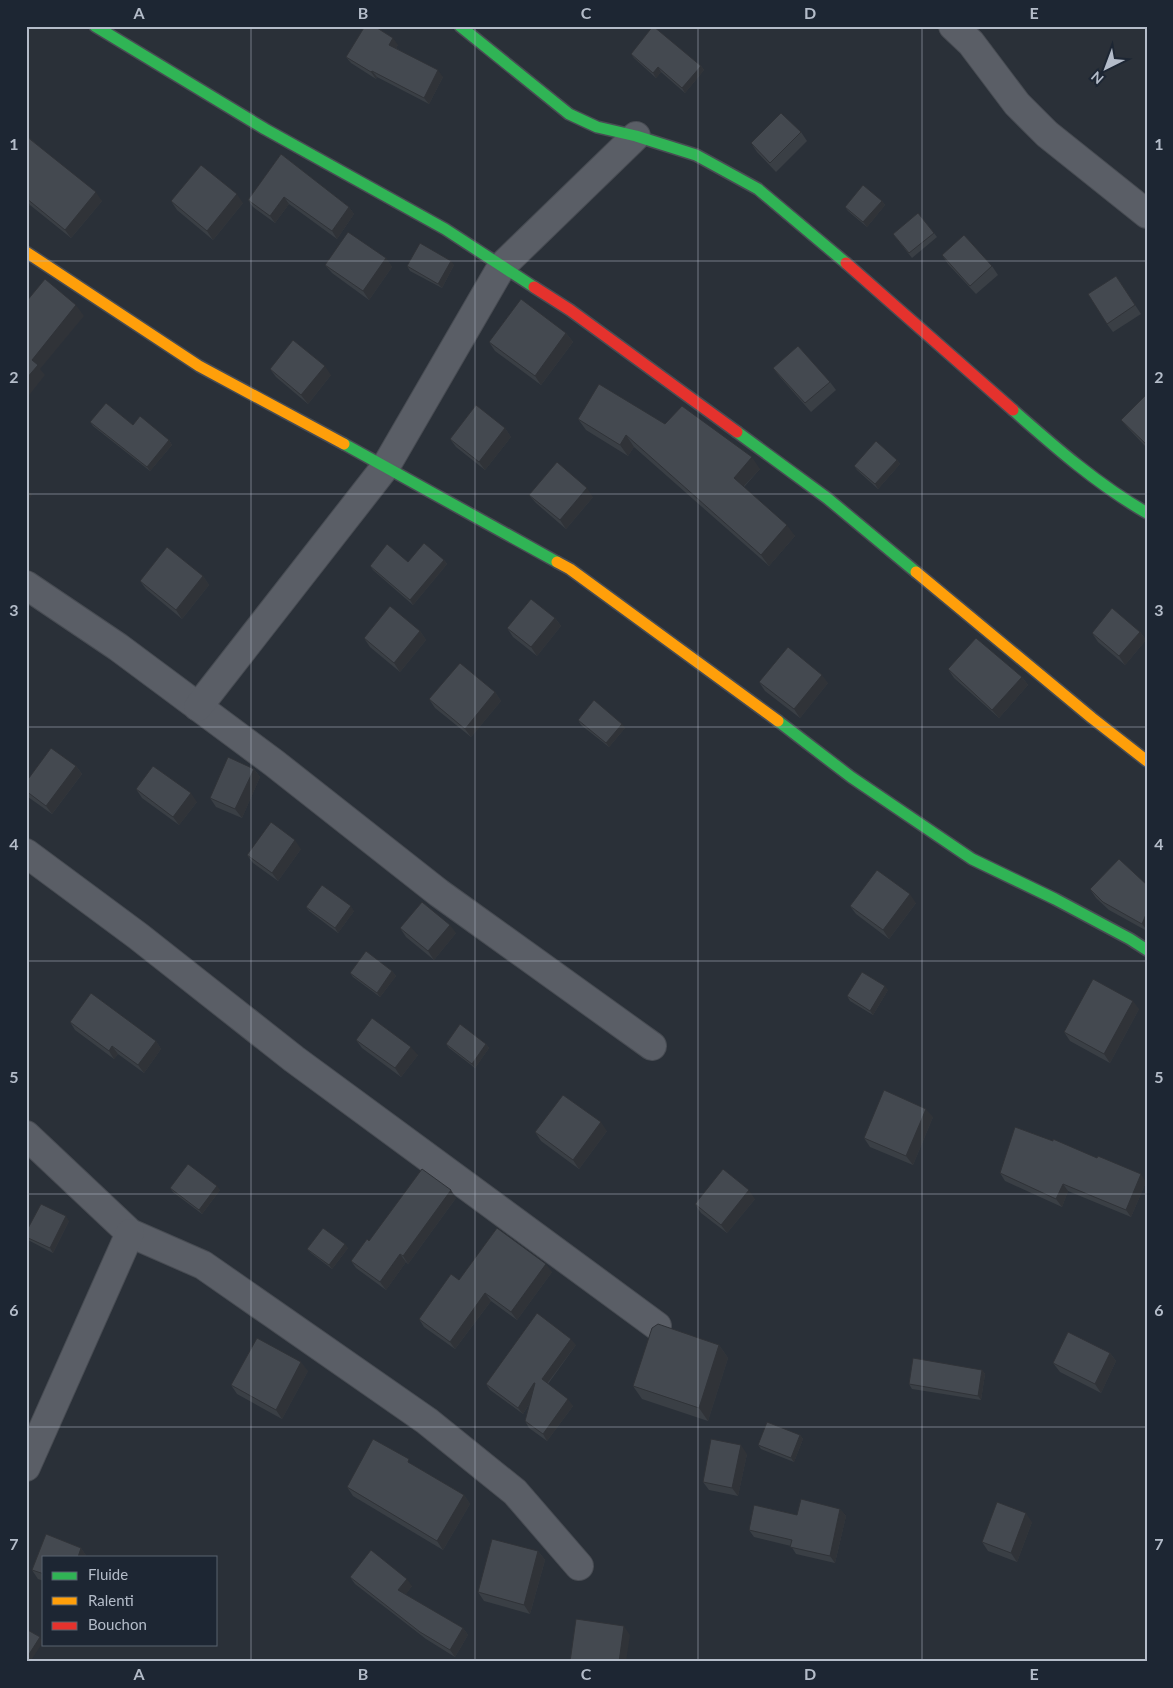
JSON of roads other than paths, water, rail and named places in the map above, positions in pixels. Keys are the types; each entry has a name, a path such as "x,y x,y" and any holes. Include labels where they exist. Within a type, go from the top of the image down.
{"street":[{"path":"94,26 265,129 445,229 570,310 827,498 1092,718 1147,761"},
{"path":"460,26 569,114 597,127 636,136 696,154 758,189 881,292 1065,456 1116,495 1147,512"},
{"path":"953,26 971,43 1017,104 1047,134 1147,214"},
{"path":"198,707 386,466 502,266 636,136"},
{"path":"26,252 199,366 386,466 570,569 759,706 851,777 964,854 1122,935 1147,950"},
{"path":"26,585 118,647 274,763 439,894 652,1046"},
{"path":"26,853 138,936 294,1058 657,1326"},
{"path":"26,1136 130,1232 203,1265 427,1421 515,1492 579,1566"},
{"path":"26,1466 130,1232"}]}
